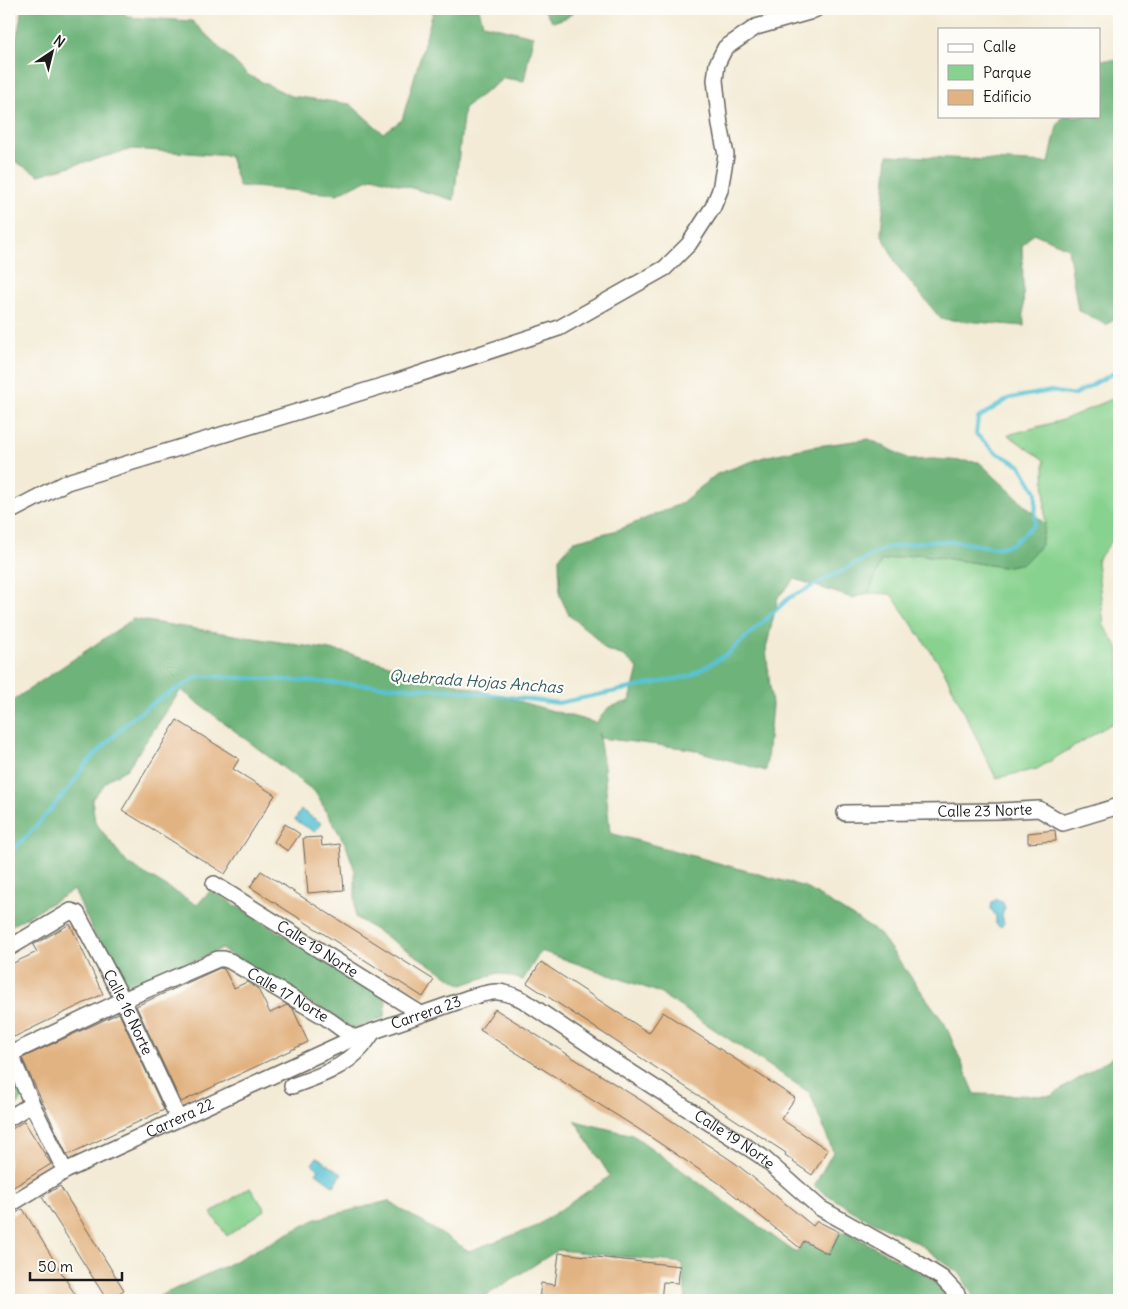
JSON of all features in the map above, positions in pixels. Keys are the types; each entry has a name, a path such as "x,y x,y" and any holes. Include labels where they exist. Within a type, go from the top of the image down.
{"street":[{"path":"9,512 67,482 395,382 559,328 665,268 690,244 713,207 720,190 726,155 720,126 715,80 717,64 725,48 756,27 816,9"},
{"name":"Calle 23 Norte","path":"845,813 1039,809 1063,824 1119,806"},
{"name":"Calle 19 Norte","path":"214,884 421,1014"},
{"name":"Calle 16 Norte","path":"9,948 71,911 77,913 123,1000 178,1118"},
{"name":"Calle 17 Norte","path":"123,1000 218,959 224,959 324,1017 354,1038"},
{"name":"Calle 19 Norte","path":"498,991 509,993 523,1000 761,1156 820,1208 942,1278 960,1300"},
{"name":"Carrera 23","path":"354,1038 421,1014 498,991"},
{"path":"65,1171 32,1104 10,1053 123,1000"},
{"path":"292,1086 326,1074 348,1060 361,1048 374,1030"},
{"name":"Carrera 22","path":"9,1205 65,1171 354,1038"},
{"path":"9,1118 32,1104"}],"green space":[{"path":"22,9 122,9 127,17 192,21 248,75 291,96 350,104 383,133 402,120 434,9 479,9 483,24 533,36 524,81 504,78 464,108 454,200 373,177 337,194 239,186 230,156 132,149 39,175 9,158 9,80"},
{"path":"543,9 576,9 568,17 553,22"},
{"path":"1100,60 1119,60 1119,304 1116,317 1106,325 1078,310 1068,248 1033,233 1022,246 1024,326 941,319 898,267 881,233 888,155 1049,163 1057,126 1062,118 1100,118"},
{"path":"1119,396 1119,531 1097,561 1104,626 1119,649 1119,719 1037,769 996,778 943,669 891,594 869,593 881,561 917,554 1003,567 1041,545 1045,524 1044,460 1008,435 1063,420"},
{"path":"869,439 911,460 933,459 979,462 1045,524 1041,545 1024,563 1003,567 917,554 881,561 869,593 852,598 795,579 778,597 766,649 772,705 766,771 691,749 600,738 598,732 604,767 610,833 805,887 879,933 945,1024 975,1094 1051,1096 1119,1053 1119,1300 975,1300 961,1275 918,1243 859,1215 814,1186 833,1152 810,1093 658,992 541,951 523,980 498,973 462,985 355,917 355,871 346,845 315,792 181,690 127,769 109,779 92,799 95,822 127,863 197,905 211,890 386,999 385,1017 354,1029 221,949 126,992 120,990 74,890 9,927 9,703 133,619 343,652 596,723 609,707 630,701 638,668 624,656 606,650 592,634 569,615 560,596 559,558 574,541 618,530 680,504 717,474 764,457 810,447"},
{"path":"9,1069 22,1095 17,1106 9,1111"},
{"path":"575,1121 633,1135 796,1253 804,1241 828,1254 839,1232 847,1232 930,1278 944,1290 948,1300 686,1300 682,1263 558,1250 479,1300 151,1300 225,1266 316,1219 388,1201 469,1251 535,1227 610,1176"},
{"path":"250,1187 265,1210 227,1236 211,1213"}],"water":[{"path":"301,810 321,823 315,832 295,820"},
{"path":"997,899 1002,901 1005,908 1002,915 1004,923 1001,927 996,924 996,916 991,909 992,902"},
{"path":"317,1157 342,1174 334,1186 316,1173 319,1169 312,1164"}],"building":[{"path":"177,720 239,759 233,769 275,795 225,874 122,810"},
{"path":"285,824 300,834 288,851 274,842"},
{"path":"1055,830 1056,841 1028,843 1028,833"},
{"path":"321,837 322,846 340,844 344,890 308,893 303,838"},
{"path":"261,871 434,980 423,997 250,887"},
{"path":"70,924 103,994 14,1037 9,1026 9,965 37,952 33,945"},
{"path":"541,962 649,1033 663,1012 795,1098 781,1119 828,1150 812,1175 793,1162 785,1155 786,1153 527,983"},
{"path":"220,968 224,969 234,988 247,982 258,989 270,1013 287,1005 293,1009 308,1042 181,1102 136,1006"},
{"path":"495,1009 642,1101 735,1163 813,1226 817,1221 839,1232 828,1254 804,1241 800,1248 719,1183 637,1128 480,1030"},
{"path":"119,1013 164,1110 67,1155 22,1058"},
{"path":"24,1121 51,1164 9,1190 9,1131"},
{"path":"60,1186 124,1290 107,1300 42,1197"},
{"path":"23,1209 79,1300 9,1300 9,1217"},
{"path":"559,1253 680,1266 678,1283 663,1282 661,1300 539,1300 541,1283 555,1285"}],"waterway":[{"name":"Quebrada Hojas Anchas","path":"9,853 29,834 70,787 85,765 131,719 157,700 200,676 462,691 558,703 690,676 729,653 789,598 886,548 928,541 960,542 996,548 1012,544 1035,524 1036,492 1020,465 995,452 976,434 978,418 1010,398 1051,391 1074,395 1119,370"}]}
